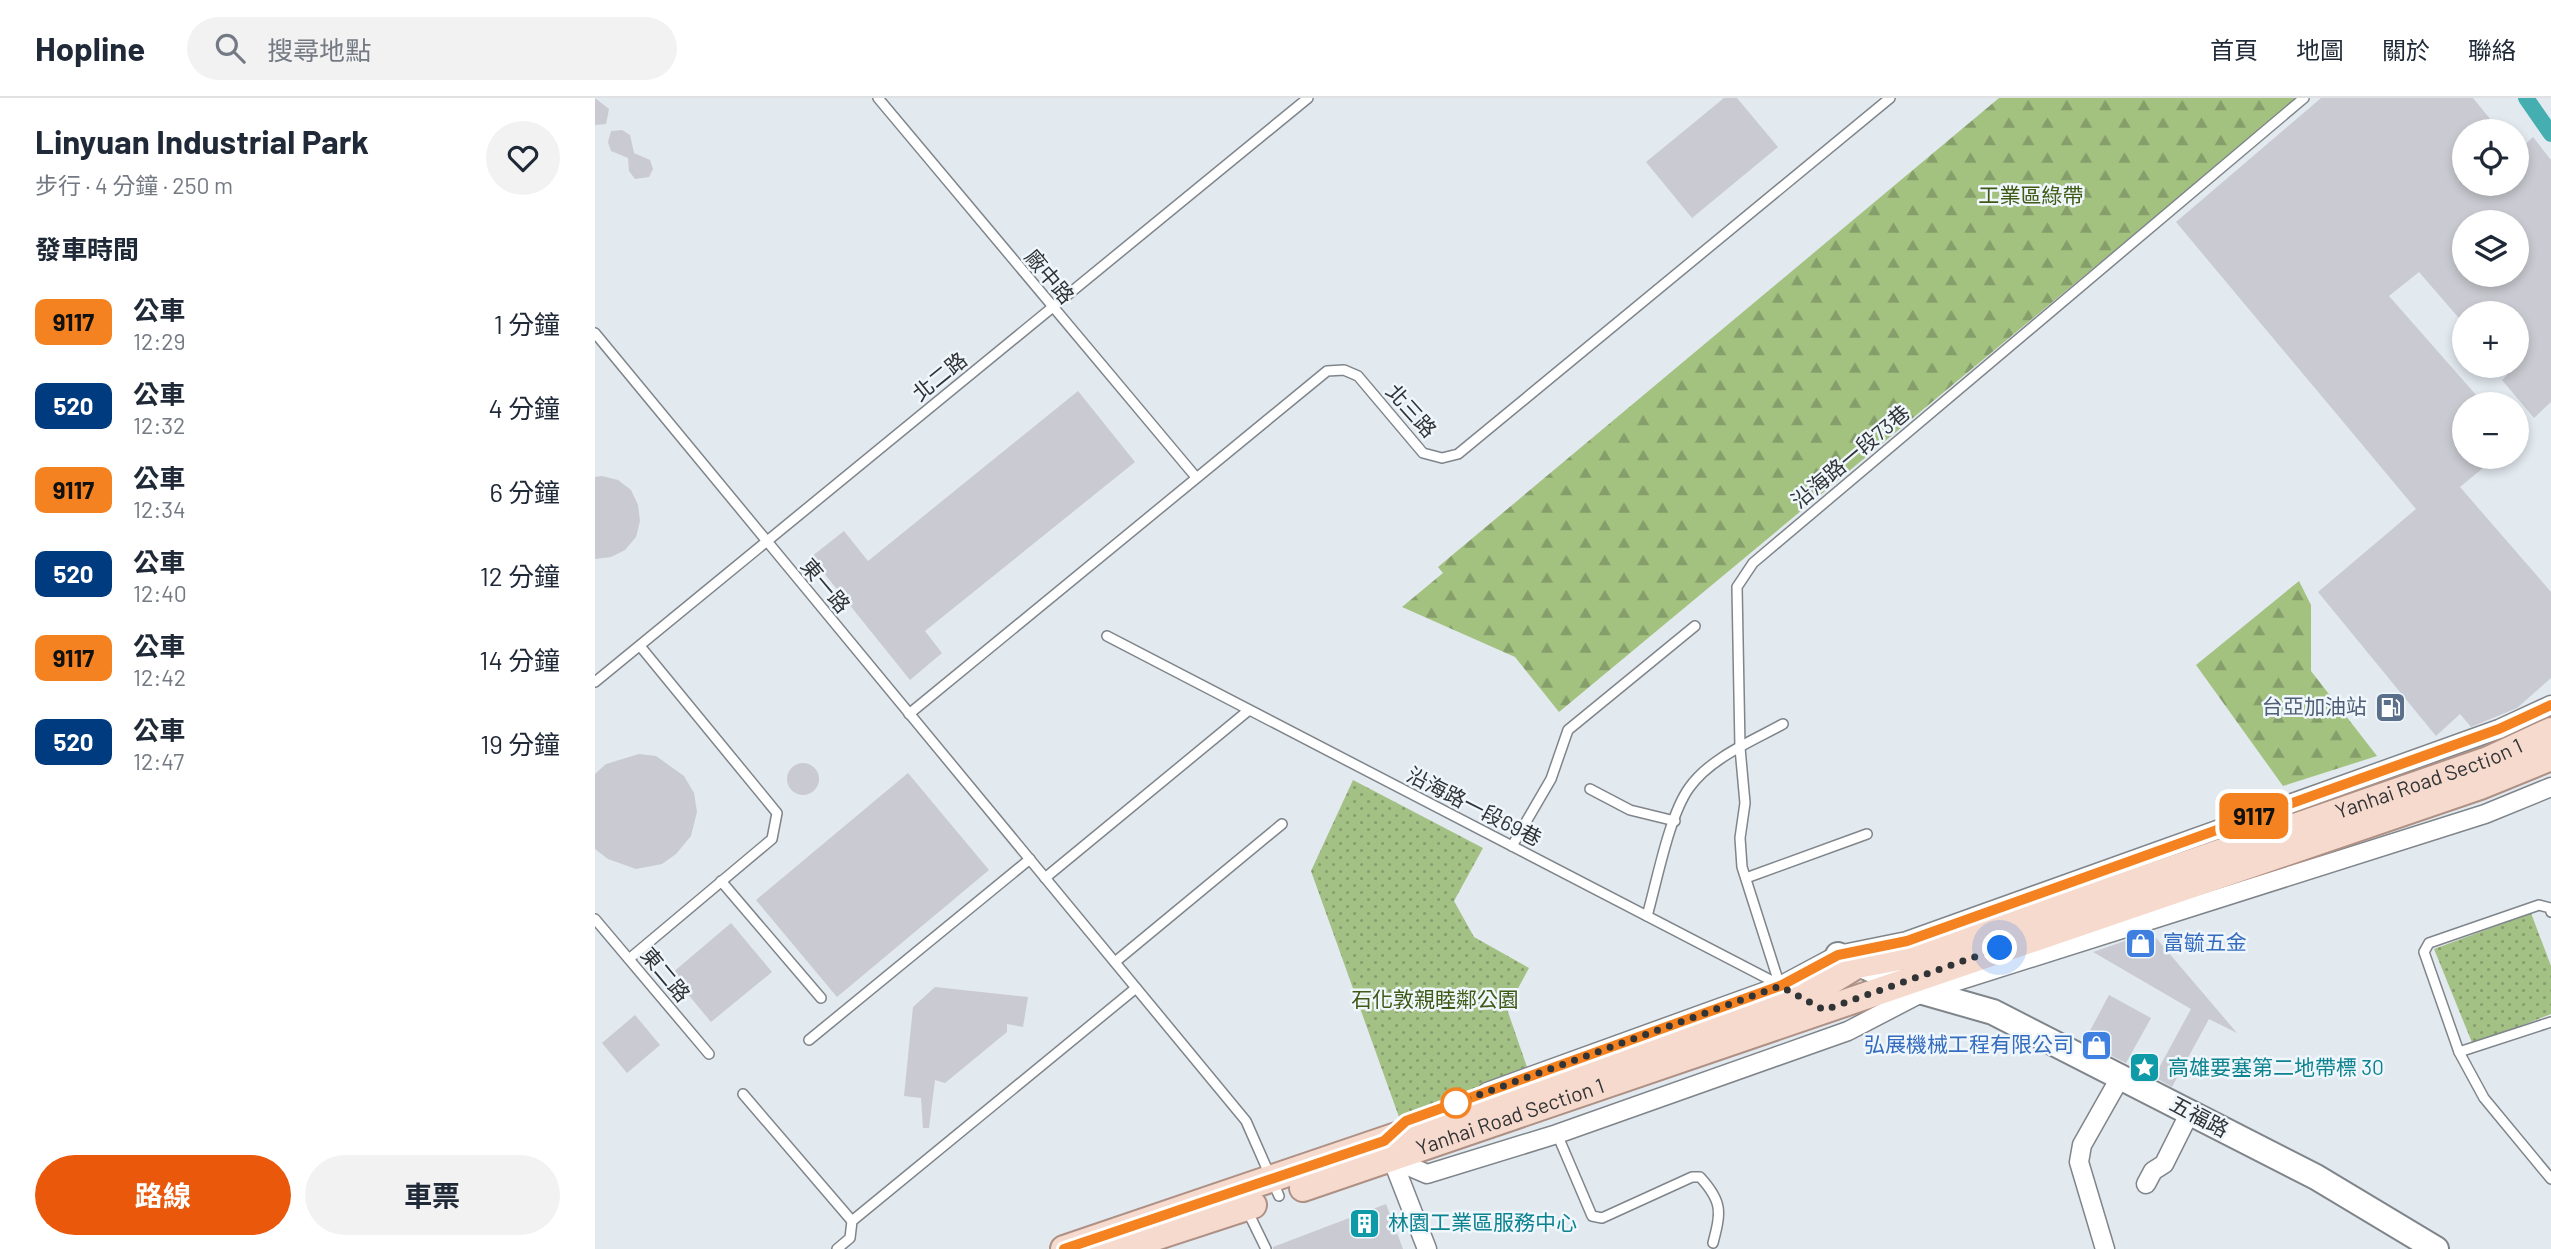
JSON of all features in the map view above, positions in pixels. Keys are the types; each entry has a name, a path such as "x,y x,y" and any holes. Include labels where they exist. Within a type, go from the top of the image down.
{"main road":[{"name":"Yanhai Road Section 1","path":"1802,998 1848,960 1942,949 2488,760 2551,731"},
{"name":"Yanhai Road Section 1","path":"1388,1150 1802,998 1912,987 2480,786 2551,757"},
{"path":"1064,1249 1242,1199 1388,1150"},
{"path":"1118,1249 1242,1199"}],"street":[{"name":"Yanhai Road Section 1","path":"1848,960 2499,729 2551,705"},
{"name":"Yanhai Road Section 1","path":"1802,998 1406,1121 1388,1150 1427,1174 1557,1134 1848,1031 1912,987 2485,814 2551,787"},
{"name":"五福路","path":"1848,960 1912,987 1993,1012 2316,1177 2436,1249"},
{"path":"2105,1249 2079,1162 2082,1144 2121,1076"},
{"path":"2146,1184 2153,1171 2164,1164 2190,1112"},
{"path":"1388,1150 1427,1249"}],"lane":[{"name":"廠中路","path":"878,98 1051,308 1195,476"},
{"name":"北二路","path":"595,682 1308,98"},
{"name":"北三路","path":"909,713 1327,370 1344,370 1358,376 1423,453 1441,458 1458,454 1890,98"},
{"name":"沿海路一段73巷","path":"1802,998 1746,878 1740,838 1745,803 1740,748 1737,587 1753,563 2304,98"},
{"name":"東一路","path":"595,333 1246,1121 1276,1188"},
{"path":"1512,846 1551,779 1567,730 1695,626"},
{"name":"沿海路一段69巷","path":"1107,636 1802,998"},
{"path":"629,959 772,839 777,813 640,646"},
{"path":"1045,878 1249,710"},
{"path":"1647,916 1675,821 1690,786 1705,771 1783,724"},
{"path":"1590,789 1630,810 1675,821"},
{"path":"1115,962 1282,824"},
{"path":"1746,878 1867,834"},
{"path":"809,1040 1030,859"},
{"path":"721,881 821,998"},
{"path":"2551,912 2550,908 2539,905 2429,943 2424,952 2459,1052 2484,1098 2551,1179"},
{"name":"東二路","path":"595,919 709,1054"},
{"path":"837,1249 850,1238 852,1221 1136,988"},
{"path":"2459,1052 2551,1022"},
{"path":"743,1094 852,1221"},
{"path":"1557,1134 1592,1216 1602,1218 1692,1177 1700,1177 1719,1203 1720,1216 1713,1243"},
{"path":"1242,1199 1266,1249"}],"green space":[{"name":"工業區綠帶","path":"1999,98 2298,98 1559,712 1515,657 1402,607 1443,573 1438,567"},
{"path":"2299,581 2311,605 2311,671 2377,756 2283,786 2196,665"},
{"name":"石化敦親睦鄰公園","path":"1353,780 1483,848 1454,901 1474,937 1529,968 1507,1009 1529,1073 1399,1117 1311,871"},
{"path":"2531,913 2551,966 2551,1014 2473,1045 2434,949"}],"building":[{"path":"595,98 609,109 606,124 595,125"},
{"path":"1724,98 1737,98 1778,147 1692,218 1646,162"},
{"path":"2321,98 2473,98 2490,119 2452,119 2452,196 2529,196 2529,141 2533,137 2551,160 2551,402 2534,418 2529,412 2529,392 2512,392 2502,380 2529,378 2529,301 2452,301 2452,310 2419,272 2389,296 2452,368 2452,378 2461,378 2473,392 2452,392 2452,469 2482,469 2460,487 2551,592 2551,678 2517,708 2471,727 2460,714 2436,736 2318,592 2416,509 2176,222"},
{"path":"622,130 630,135 634,153 650,160 653,169 649,177 635,179 629,171 628,158 611,151 608,142 611,131"},
{"path":"1078,391 1135,462 925,631 942,653 910,680 811,557 844,531 868,561"},
{"path":"595,477 618,480 631,490 638,505 640,521 636,537 625,550 611,557 595,559"},
{"path":"639,754 656,756 684,776 694,793 697,812 691,836 676,854 662,864 636,869 608,859 595,849 595,774 606,764"},
{"path":"803,763 814,768 819,779 814,790 803,795 792,790 787,779 792,768"},
{"path":"908,773 989,870 837,997 756,900"},
{"path":"731,923 772,972 711,1022 671,974"},
{"path":"2151,932 2237,1033 2209,1019 2172,1087 2154,1077 2191,1009 2093,952"},
{"path":"935,987 1028,997 1023,1027 1007,1024 1007,1032 945,1083 935,1080 929,1128 923,1128 921,1098 904,1096 913,1007"},
{"path":"2109,995 2151,1018 2126,1063 2084,1042"},
{"path":"635,1015 660,1045 627,1073 602,1043"},
{"name":"林園工業區服務中心","path":"1386,1204 1403,1249 1273,1249 1273,1247"}],"waterway":[{"path":"2526,98 2551,134"}],"bus line":[{"name":"9117","path":"1064,1249 1384,1141 1406,1121 1780,986 1838,955 1907,941 2499,729 2551,705"}],"place":[{"name":"台亞加油站","path":"2390,707"},
{"name":"富毓五金","path":"2140,943"},
{"name":"弘展機械工程有限公司","path":"2097,1045"},
{"name":"高雄要塞第二地帶標 30","path":"2145,1068"},
{"name":"林園工業區服務中心","path":"1365,1223"}],"route":[{"path":"1456,1103 1780,986 1824,1010 1900,981 2000,948"}]}
